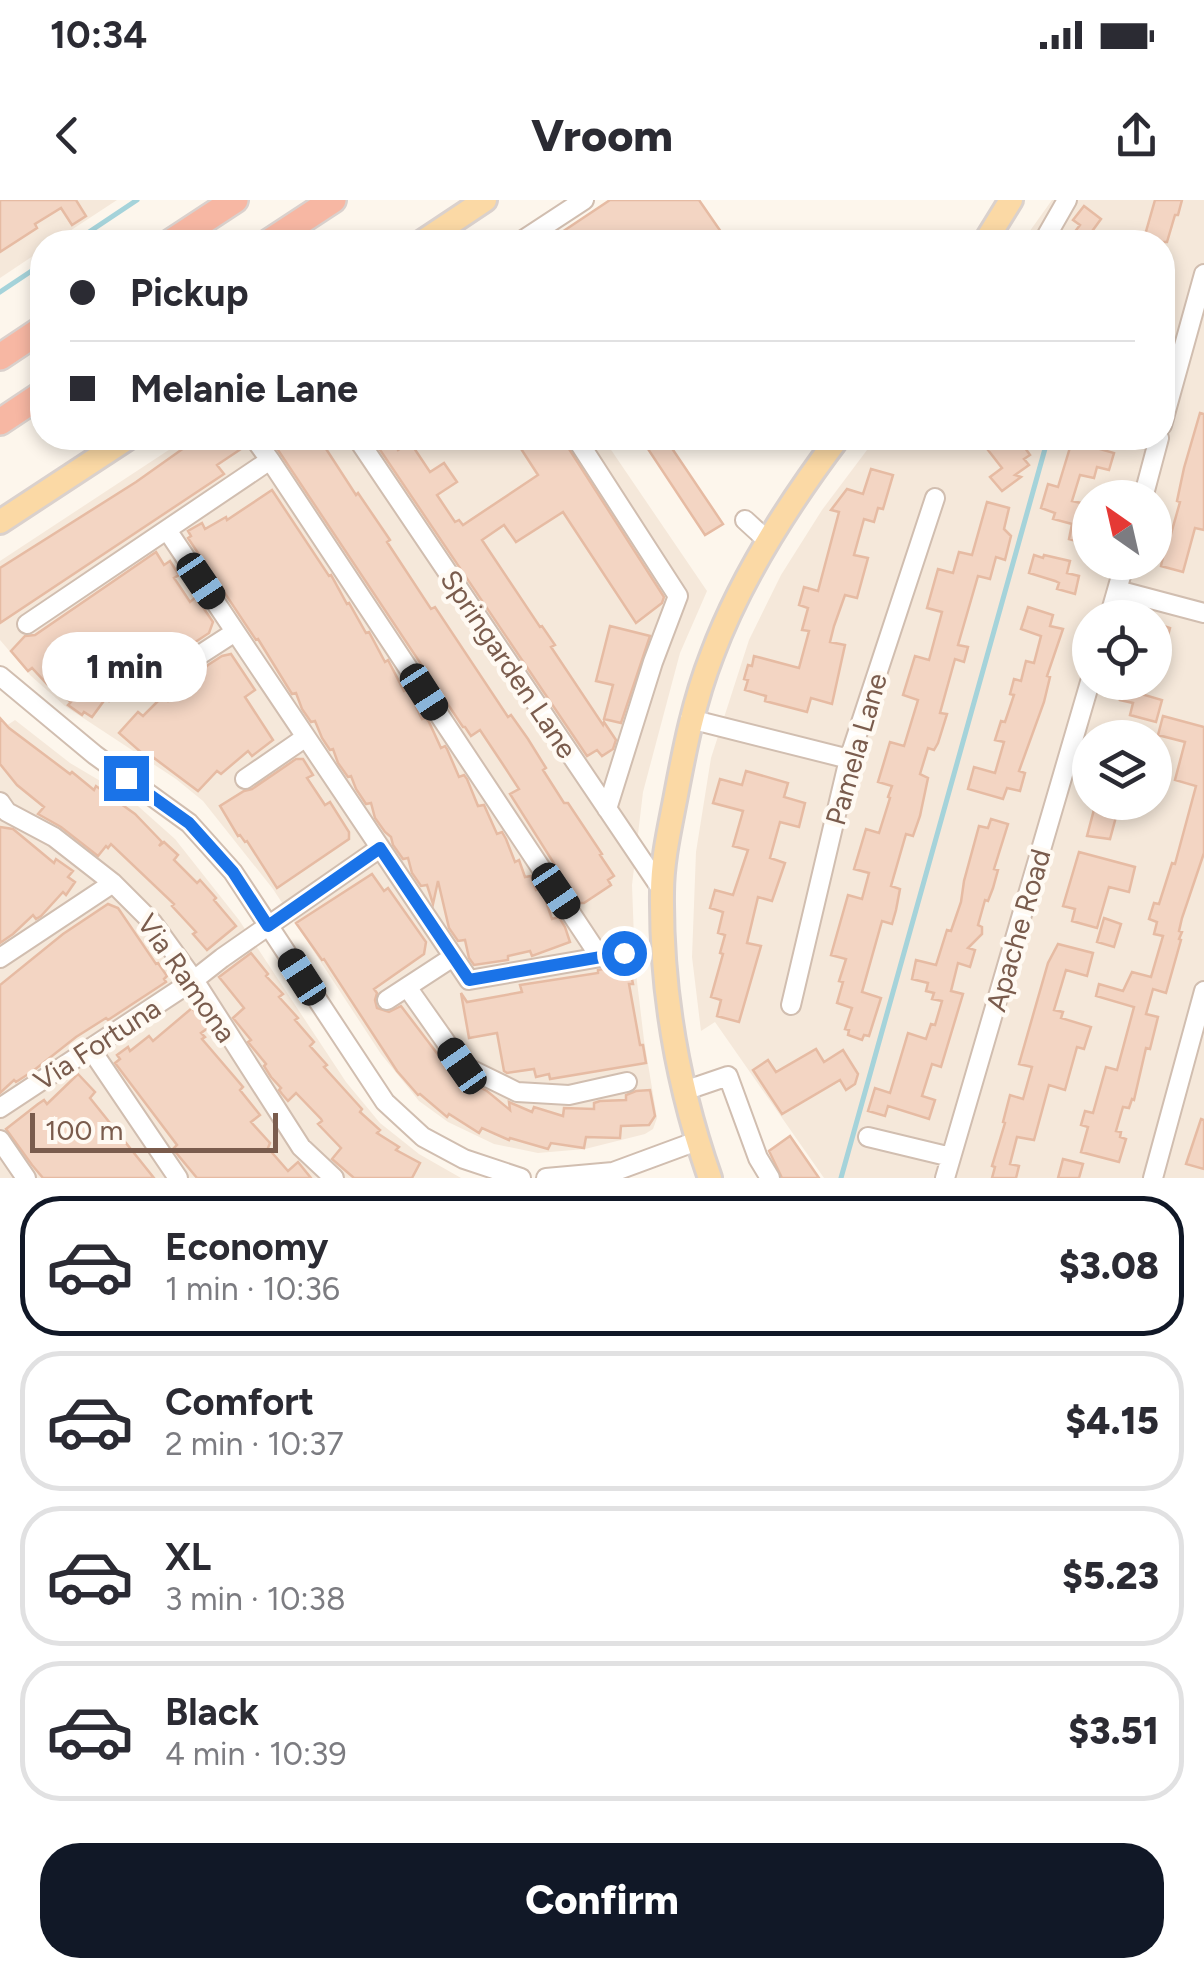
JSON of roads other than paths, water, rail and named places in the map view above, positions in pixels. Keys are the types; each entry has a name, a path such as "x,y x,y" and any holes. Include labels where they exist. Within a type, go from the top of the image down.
{"highway":[{"path":"189,230 234,200"},
{"path":"287,230 332,200"},
{"path":"0,357 30,337"},
{"path":"0,422 30,402"}],"main road":[{"path":"456,230 485,200"},
{"path":"993,230 1012,200"},
{"path":"0,522 110,450"},
{"path":"710,1178 676,1058 664,954 662,890 668,835 690,719 712,652 740,590 801,487 829,450"}],"street":[{"path":"538,230 584,200"},
{"path":"1050,230 1067,200"},
{"path":"1175,378 1204,274"},
{"path":"263,450 600,958"},
{"name":"Springarden Lane","path":"365,450 662,890"},
{"path":"584,450 678,596 607,809"},
{"path":"1148,480 1156,450"},
{"path":"27,624 270,460"},
{"name":"Pamela Lane","path":"792,1005 849,759 934,498"},
{"path":"745,520 768,542"},
{"path":"167,530 469,980 624,953"},
{"path":"1115,600 1120,580"},
{"path":"1118,590 1204,613"},
{"path":"144,691 235,632"},
{"path":"0,676 95,755 189,823 233,872 386,1102 423,1137 464,1160 522,1178"},
{"name":"Apache Road","path":"945,1178 1085,700"},
{"path":"690,719 849,759"},
{"path":"245,779 306,738"},
{"name":"Via Ramona","path":"2,810 54,837 114,883 152,922 301,1147 334,1178"},
{"name":"Via Fortuna","path":"0,1108 194,980 380,848"},
{"path":"0,958 114,883"},
{"path":"387,1000 453,956"},
{"path":"408,988 462,1066 516,1092 569,1096 627,1082"},
{"path":"1153,1178 1204,991"},
{"path":"90,1048 178,1178"},
{"path":"684,1091 728,1076 758,1158 770,1178"},
{"path":"868,1137 951,1157"},
{"path":"0,1140 26,1178"},
{"path":"546,1178 613,1172 697,1141"}],"waterway":[{"path":"92,230 137,200"},
{"path":"0,292 30,272"},
{"path":"841,1178 1045,450"}]}
